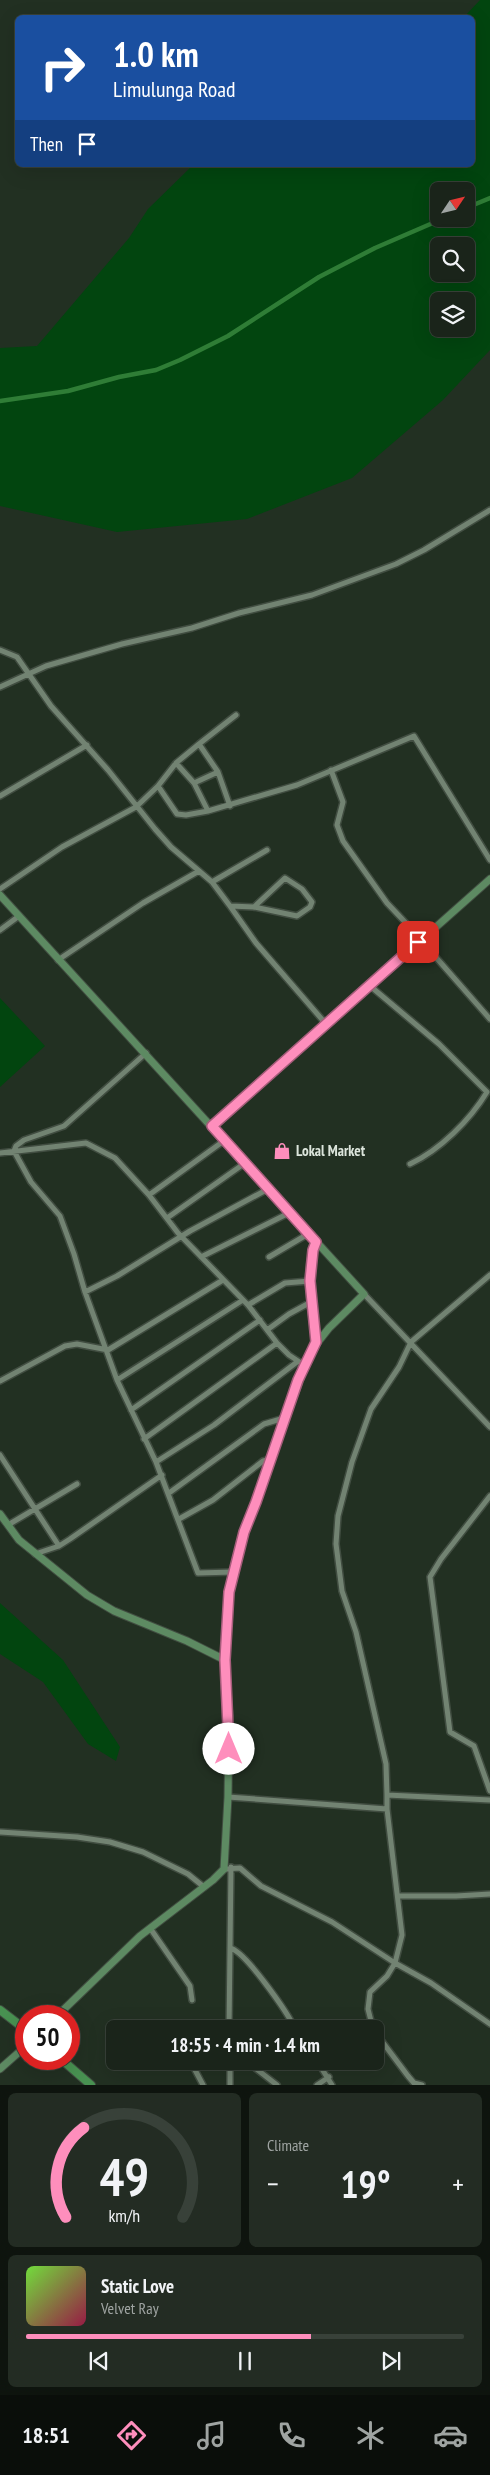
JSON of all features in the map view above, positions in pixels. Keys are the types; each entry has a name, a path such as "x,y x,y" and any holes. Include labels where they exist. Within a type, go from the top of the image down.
{"main road":[{"path":"212,1126 369,985 490,880"},
{"path":"0,895 364,1294 316,1342 301,1363 272,1459 244,1532 233,1572 229,1592 225,1660 229,1716 228,1868 150,1928 70,2005"},
{"path":"0,1514 19,1540 34,1554 87,1595 102,1604 187,1641 225,1660"},
{"path":"0,2010 15,2022"},
{"path":"0,2069 15,2056"},
{"path":"74,2070 91,2085"}],"street":[{"path":"0,687 46,666 115,646 192,628 239,613 312,595 396,564 424,550 490,510"},
{"path":"0,650 16,657 51,706 87,745 136,807 171,847 212,882 256,943 326,1024"},
{"path":"0,889 62,847 136,807 158,786 176,763 236,715"},
{"path":"158,786 178,814 186,815 208,811 297,785 414,736 490,860"},
{"path":"198,744 218,772 230,806"},
{"path":"0,796 87,745"},
{"path":"176,763 194,783 208,811"},
{"path":"331,770 343,802 337,825 343,841 387,903 490,1019"},
{"path":"194,783 218,772"},
{"path":"212,882 267,850"},
{"path":"58,960 143,903 199,871"},
{"path":"230,906 254,907 297,916 310,907 312,902 302,889 285,878 254,907"},
{"path":"0,930 19,916"},
{"path":"369,985 439,1044 488,1091 475,1109 444,1140 423,1158 410,1164"},
{"path":"14,1151 16,1146 24,1140 64,1126 146,1053"},
{"path":"150,1195 225,1140"},
{"path":"0,1153 61,1145 93,1144 115,1158 150,1195 181,1236 244,1300 277,1343 301,1363 214,1425 156,1462"},
{"path":"14,1151 32,1182 60,1216 85,1292 118,1380 162,1475 198,1572 233,1572"},
{"path":"167,1218 245,1163"},
{"path":"85,1292 117,1276 181,1236 268,1189"},
{"path":"201,1257 289,1213"},
{"path":"269,1257 308,1234"},
{"path":"316,1242 313,1250 310,1281 316,1342"},
{"path":"371,2020 368,2009 370,1992 388,1976 402,1935 387,1809 386,1764 356,1632 342,1591 336,1544 337,1521 352,1462 371,1409 399,1367 411,1342 490,1275"},
{"path":"0,1381 65,1346 77,1344 108,1350 223,1280"},
{"path":"248,1305 286,1283 310,1281"},
{"path":"364,1294 490,1427"},
{"path":"118,1380 244,1300"},
{"path":"267,1330 289,1314 311,1302"},
{"path":"131,1410 260,1320"},
{"path":"144,1439 277,1343"},
{"path":"169,1493 264,1424 284,1418"},
{"path":"0,1455 59,1546"},
{"path":"179,1519 213,1500 263,1461 272,1459"},
{"path":"34,1554 59,1546 162,1475"},
{"path":"8,1525 33,1508 76,1484"},
{"path":"490,1496 441,1558 430,1577 450,1732 474,1746 490,1791"},
{"path":"387,1795 490,1800"},
{"path":"228,1797 387,1809"},
{"path":"0,1832 77,1837 110,1842 143,1852 188,1874 204,1887"},
{"path":"229,2020 228,1868 240,1868 262,1886 332,1922 394,1963 431,1983 490,2024"},
{"path":"398,1896 490,1894"},
{"path":"150,1928 190,1986 192,2000"},
{"path":"230,1948 239,1951 290,2020"},
{"path":"384,2044 414,2083 422,2085"},
{"path":"195,2070 203,2085"},
{"path":"230,2070 230,2085"},
{"path":"257,2070 276,2085"},
{"path":"324,2070 332,2085"},
{"path":"316,2085 329,2077"}],"green space":[{"path":"480,0 490,0 490,350 443,400 352,478 247,519 117,532 0,506 0,348 37,346 129,238 148,209 191,167 475,167 475,15 466,15"},
{"path":"0,998 45,1046 0,1087"},
{"path":"0,1603 63,1660 120,1747 116,1761 88,1744 43,1682 0,1654"}],"waterway":[{"path":"475,204 490,198"},
{"path":"0,401 68,391 119,377 156,370 228,336 319,277 375,248 430,224"}],"place":[{"name":"Lokal Market","path":"282,1151"}],"route":[{"path":"229,1749 225,1660 229,1592 244,1532 272,1459 298,1380 316,1342 310,1281 312,1256 316,1242 212,1126 418,942"}]}
